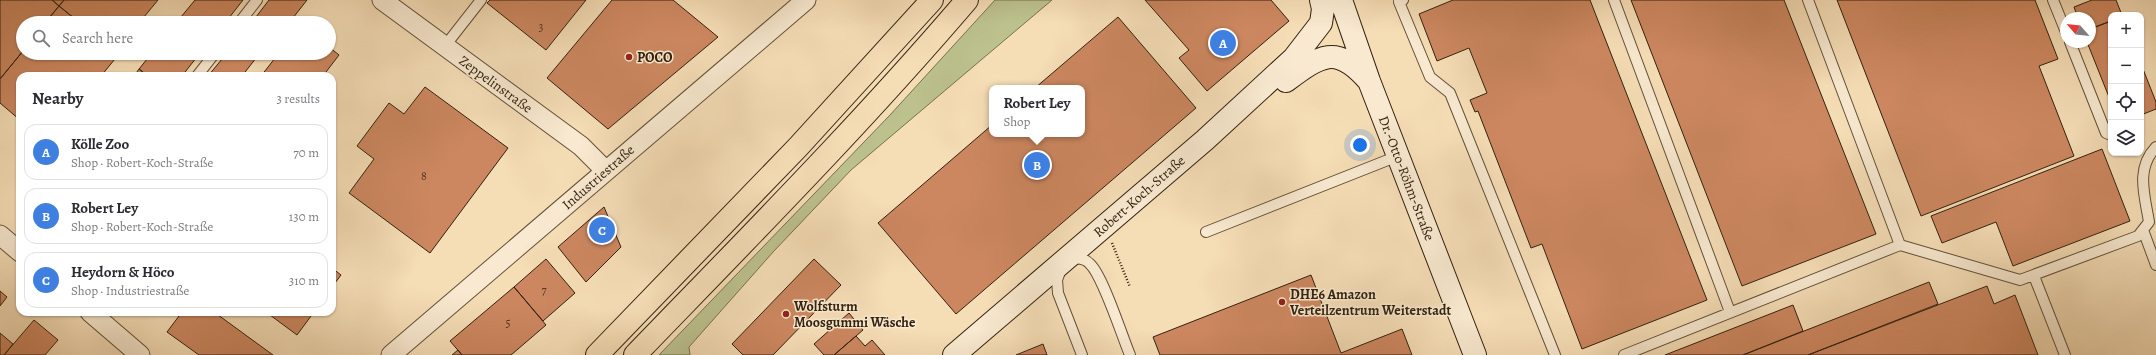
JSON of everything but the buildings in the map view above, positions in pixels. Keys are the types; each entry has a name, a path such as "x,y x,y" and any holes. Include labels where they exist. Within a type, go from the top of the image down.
{"main road":[{"path":"597,355 803,141 932,0"},
{"path":"635,355 812,171 923,52 967,0"},
{"name":"Robert-Koch-Straße","path":"954,355 1205,140 1294,58 1317,30 1323,17 1322,0"},
{"name":"Dr.-Otto-Röhm-Straße","path":"1341,0 1369,81 1476,355"},
{"path":"1205,140 1236,119 1305,66 1319,59 1332,56 1342,58 1356,67 1369,81"}],"street":[{"name":"Zeppelinstraße","path":"382,0 581,146 606,171"},
{"name":"Industriestraße","path":"391,355 806,0"},
{"path":"0,235 16,249"},
{"path":"95,316 140,355"}],"lane":[{"path":"244,16 257,0"},
{"path":"445,46 481,0"},
{"path":"1403,0 1399,2 1430,77 1450,93 1555,355"},
{"path":"1614,0 1730,312"},
{"path":"1808,0 1900,245"},
{"path":"2053,0 2060,17"},
{"path":"2072,48 2106,133 2108,134"},
{"path":"200,72 210,60"},
{"path":"2144,154 2156,147"},
{"path":"1206,232 1398,156"},
{"path":"1624,355 1900,245 2020,280 2034,276 2138,236 2149,222 2142,177 2144,156"},
{"path":"2143,230 2156,265"},
{"path":"1082,355 1058,293 1056,280 1064,261 1078,258 1090,263 1094,268 1130,355"},
{"path":"2034,276 2065,355"}],"path":[{"path":"1118,258 1130,287"}],"green space":[{"path":"995,0 1052,0 851,170 774,251 689,347 690,355 659,355 890,115"}],"place":[{"name":"Kölle Zoo","path":"1223,43"},
{"name":"POCO","path":"629,57"},
{"name":"Robert Ley","path":"1037,165"},
{"name":"Heydorn & Höco","path":"602,230"},
{"name":"DHE6 Amazon Verteilzentrum Weiterstadt","path":"1282,302"},
{"name":"Wolfsturm Moosgummi Wäsche","path":"786,314"}]}
